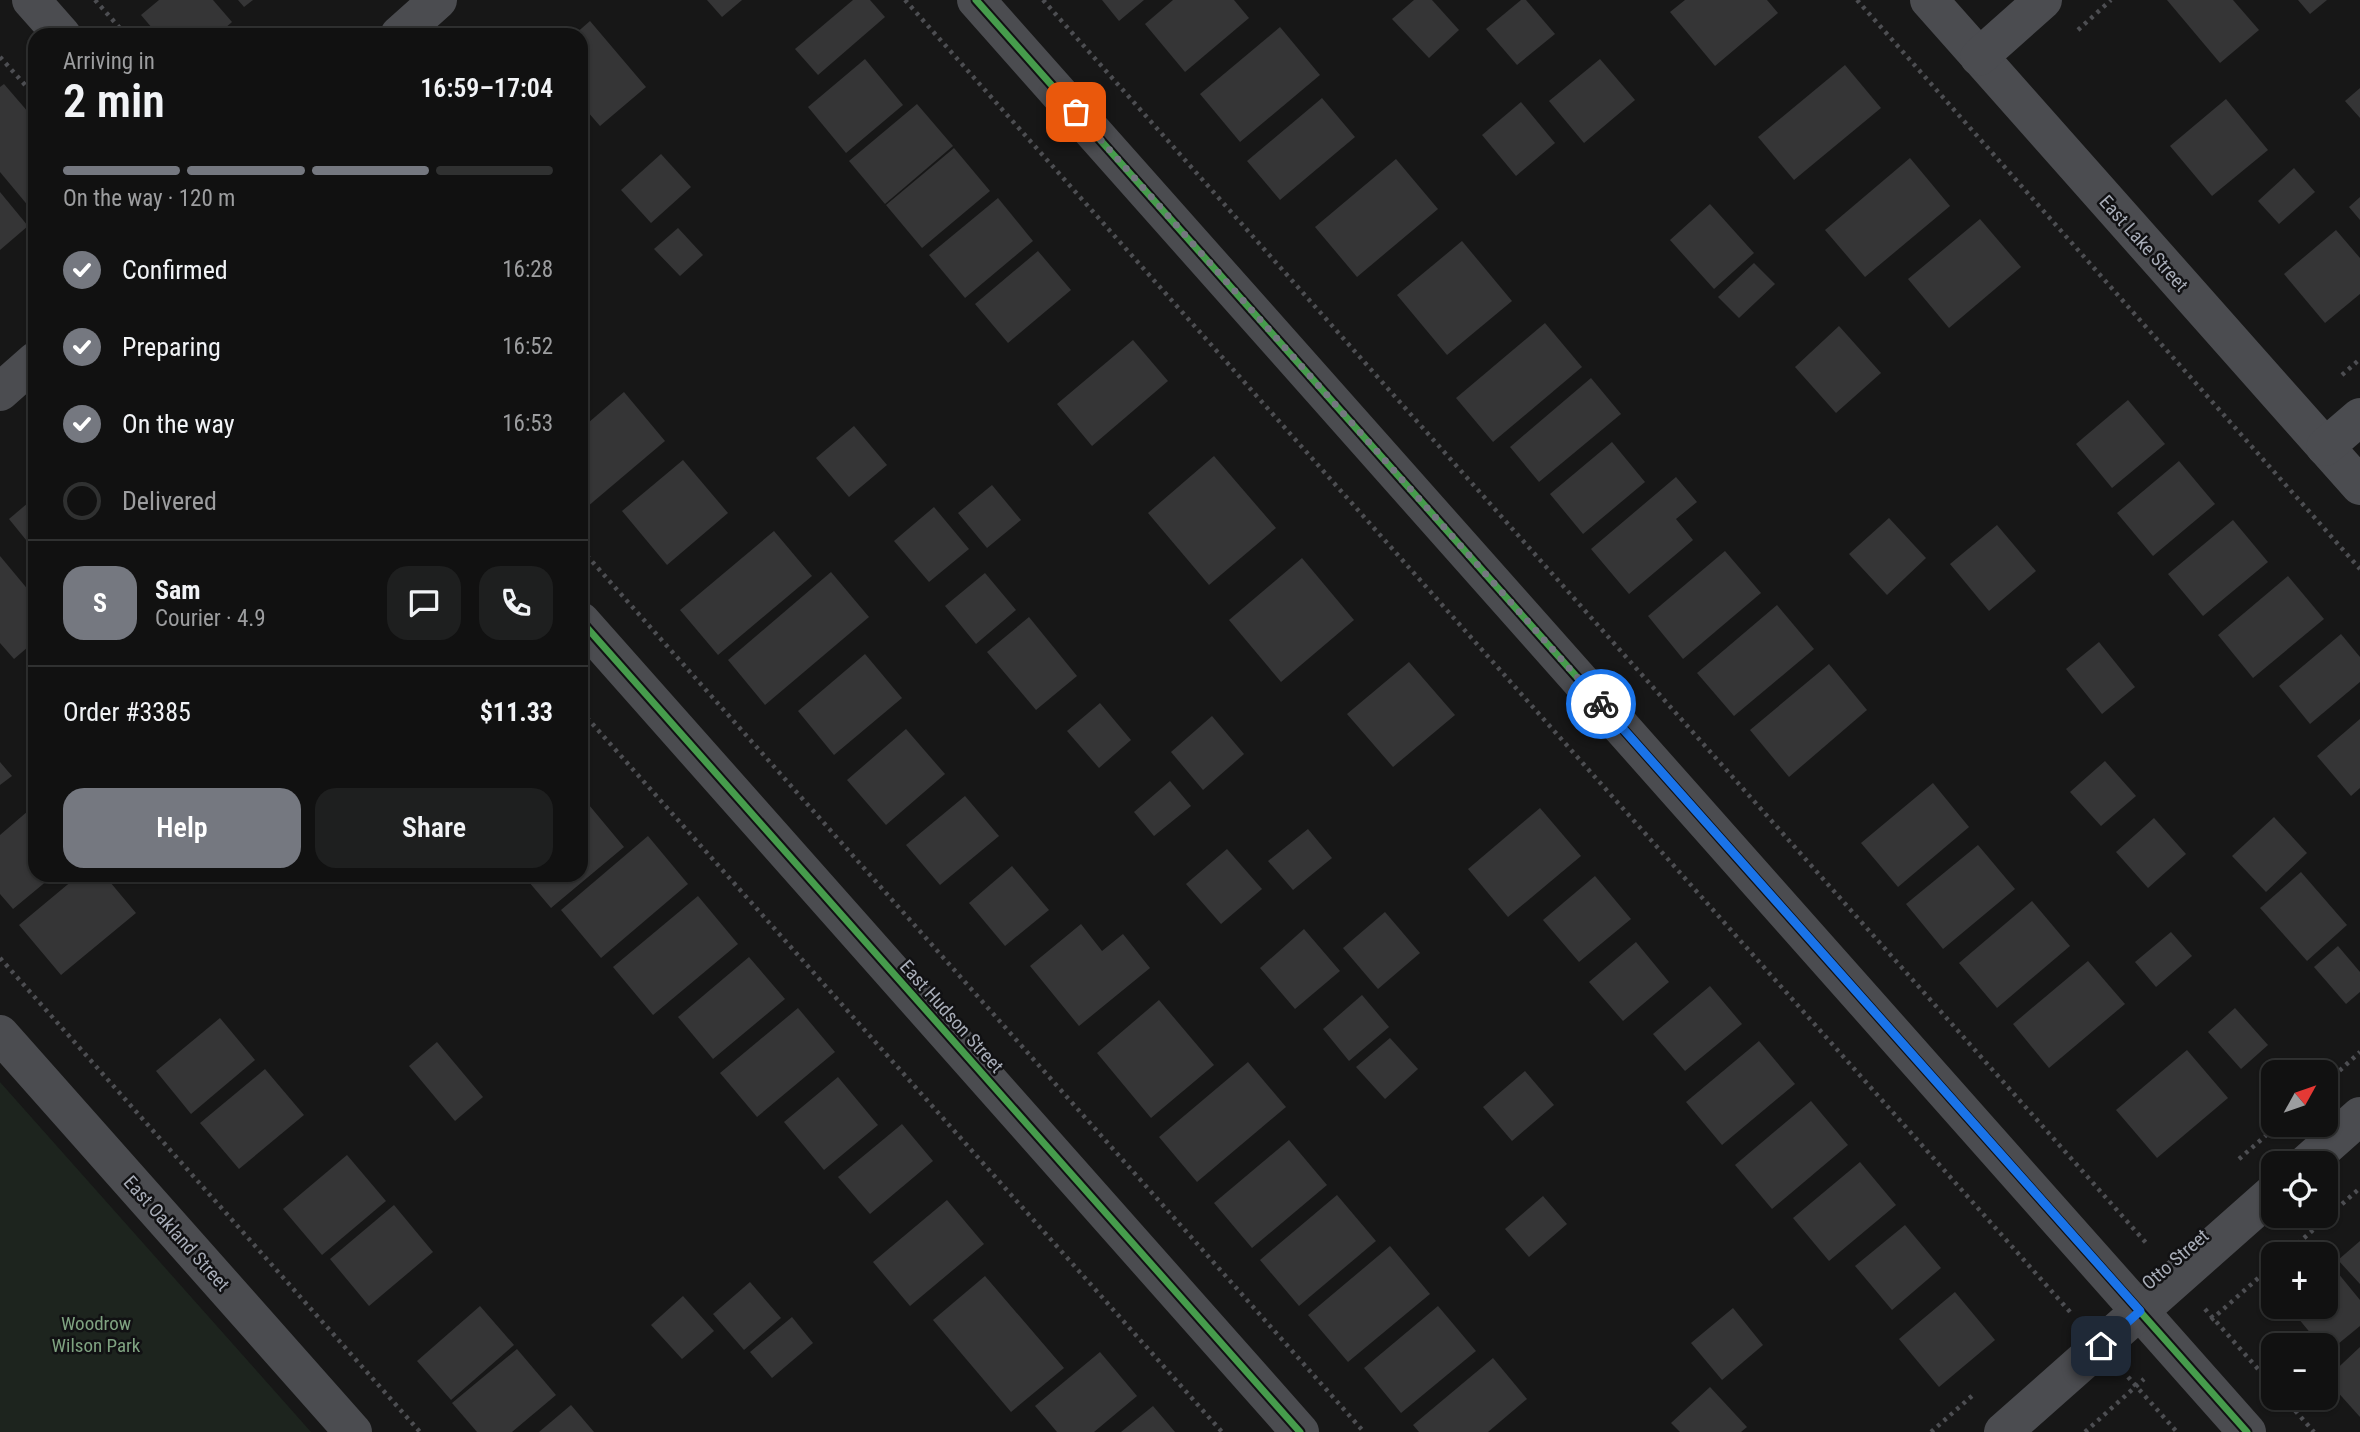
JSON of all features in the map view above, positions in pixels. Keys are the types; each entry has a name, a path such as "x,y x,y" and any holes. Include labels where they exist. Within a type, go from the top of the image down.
{"street":[{"path":"31,0 56,28"},
{"path":"407,28 438,0"},
{"path":"976,0 2247,1432"},
{"name":"East Lake Street","path":"1929,0 2360,486"},
{"path":"1979,57 2043,0"},
{"path":"0,392 28,367"},
{"path":"2325,447 2360,417"},
{"name":"East Hudson Street","path":"588,629 1300,1432"},
{"name":"East Oakland Street","path":"0,1034 353,1432"},
{"path":"2321,1151 2360,1116"},
{"name":"Otto Street","path":"2003,1432 2261,1204"}],"path":[{"path":"95,0 120,28"},
{"path":"905,0 2177,1432"},
{"path":"1043,0 2261,1372"},
{"path":"1857,0 2360,569"},
{"path":"0,57 28,88"},
{"path":"2332,384 2360,359"},
{"path":"588,557 1364,1432"},
{"path":"588,719 1222,1432"},
{"path":"0,958 420,1432"},
{"path":"2338,1072 2360,1052"},
{"path":"2300,1242 2360,1188"},
{"path":"2295,1410 2314,1432"}],"green space":[{"name":"Woodrow Wilson Park","path":"0,1082 311,1432 0,1432"}],"building":[{"path":"159,0 213,0 232,22 225,28 152,28 141,15"},
{"path":"238,0 253,0 244,7"},
{"path":"707,0 742,0 722,17"},
{"path":"853,0 870,0 885,17 818,75 795,49"},
{"path":"1102,0 1144,0 1119,21"},
{"path":"1173,0 1234,0 1249,18 1185,72 1145,24"},
{"path":"1414,0 1432,0 1459,30 1429,58 1392,19"},
{"path":"1521,0 1526,0 1555,34 1517,65 1486,29"},
{"path":"1685,0 1767,0 1778,13 1715,66 1670,12"},
{"path":"2167,0 2233,0 2259,30 2220,63"},
{"path":"2298,0 2327,0 2310,14"},
{"path":"590,21 646,87 600,126 588,112 588,28 582,28"},
{"path":"1280,27 1320,75 1240,142 1200,94"},
{"path":"865,59 903,105 846,153 808,107"},
{"path":"1600,59 1635,100 1584,143 1549,101"},
{"path":"1845,65 1881,108 1794,180 1758,137"},
{"path":"4,84 28,112 28,206 0,172 0,87"},
{"path":"2360,88 2360,118 2345,101"},
{"path":"1322,98 1355,137 1280,200 1247,161"},
{"path":"2226,99 2268,150 2212,196 2170,146"},
{"path":"1521,102 1555,143 1516,176 1482,135"},
{"path":"917,104 953,146 885,204 849,161"},
{"path":"954,148 990,191 922,248 886,205"},
{"path":"661,154 691,187 651,223 621,190"},
{"path":"1910,158 1950,206 1865,277 1825,230"},
{"path":"1396,159 1438,209 1357,277 1315,227"},
{"path":"2294,168 2315,192 2279,224 2258,201"},
{"path":"0,192 28,226 0,250"},
{"path":"2360,197 2360,220 2349,207"},
{"path":"998,198 1033,241 965,298 929,255"},
{"path":"1710,204 1754,253 1714,289 1670,240"},
{"path":"1980,219 2021,267 1949,328 1908,279"},
{"path":"678,228 703,255 680,276 654,249"},
{"path":"2336,230 2360,258 2360,294 2325,323 2284,274"},
{"path":"1462,241 1512,301 1447,355 1397,295"},
{"path":"1038,251 1071,290 1008,343 975,304"},
{"path":"1754,263 1775,284 1739,318 1718,297"},
{"path":"1545,323 1582,367 1493,442 1456,398"},
{"path":"1839,326 1881,373 1836,413 1795,367"},
{"path":"1133,340 1168,381 1092,446 1057,404"},
{"path":"1591,378 1621,414 1539,482 1510,447"},
{"path":"624,392 665,441 588,506 588,423"},
{"path":"2128,400 2165,444 2112,488 2076,444"},
{"path":"854,426 887,465 849,497 816,458"},
{"path":"1612,442 1645,482 1583,534 1550,494"},
{"path":"1214,456 1276,528 1209,585 1148,513"},
{"path":"683,460 728,513 667,565 622,511"},
{"path":"2179,461 2215,504 2153,556 2117,513"},
{"path":"1676,477 1697,502 1676,519 1693,540 1629,594 1591,549"},
{"path":"992,485 1021,520 987,548 958,513"},
{"path":"28,503 28,542 9,519"},
{"path":"934,507 969,549 929,582 894,541"},
{"path":"1889,518 1926,558 1887,595 1849,554"},
{"path":"2233,520 2268,562 2203,616 2168,574"},
{"path":"1997,525 2036,571 1989,611 1950,564"},
{"path":"774,531 812,576 718,655 680,610"},
{"path":"1725,551 1761,593 1683,659 1648,616"},
{"path":"0,556 28,590 28,647 14,659 0,643"},
{"path":"1302,558 1354,620 1281,682 1229,620"},
{"path":"831,572 869,617 765,705 728,660"},
{"path":"985,573 1016,610 976,644 945,606"},
{"path":"2288,576 2324,619 2253,678 2218,635"},
{"path":"1777,605 1814,649 1734,716 1697,673"},
{"path":"1029,617 1077,676 1036,710 987,652"},
{"path":"2341,634 2360,657 2360,682 2310,724 2279,686"},
{"path":"2099,642 2135,687 2102,714 2066,669"},
{"path":"865,654 902,698 834,755 798,711"},
{"path":"1409,662 1455,715 1393,767 1347,714"},
{"path":"1829,664 1867,710 1789,777 1750,730"},
{"path":"1100,703 1131,740 1099,768 1067,731"},
{"path":"1212,716 1244,754 1203,790 1171,752"},
{"path":"2360,719 2360,788 2351,796 2317,756"},
{"path":"906,729 945,774 886,825 847,780"},
{"path":"2105,761 2136,796 2101,826 2070,792"},
{"path":"0,762 12,776 0,785"},
{"path":"1170,781 1191,806 1154,836 1134,812"},
{"path":"1933,783 1969,827 1898,887 1861,843"},
{"path":"965,796 999,836 940,885 906,845"},
{"path":"588,804 624,847 588,877"},
{"path":"1540,808 1581,856 1508,917 1468,869"},
{"path":"28,811 28,882 46,882 13,909 0,894 0,835"},
{"path":"2274,817 2307,853 2266,892 2232,856"},
{"path":"2154,818 2186,854 2148,888 2116,852"},
{"path":"1308,829 1332,858 1293,890 1268,861"},
{"path":"648,836 688,884 601,958 561,910"},
{"path":"1978,845 2015,889 1943,949 1906,904"},
{"path":"1227,849 1262,889 1221,924 1186,884"},
{"path":"1012,866 1049,910 1005,946 969,903"},
{"path":"2301,872 2347,925 2307,961 2260,908"},
{"path":"1595,876 1631,919 1579,962 1543,920"},
{"path":"71,882 110,882 136,913 61,975 19,925"},
{"path":"529,882 582,882 551,908"},
{"path":"698,896 738,944 653,1015 613,967"},
{"path":"2032,901 2070,946 1997,1008 1959,963"},
{"path":"1385,912 1420,953 1378,989 1343,948"},
{"path":"1081,924 1102,951 1123,934 1150,968 1079,1026 1030,966"},
{"path":"1304,929 1340,971 1295,1009 1260,968"},
{"path":"2171,932 2192,956 2156,987 2135,962"},
{"path":"1636,942 1669,982 1623,1021 1589,982"},
{"path":"2338,946 2360,972 2360,992 2346,1004 2314,967"},
{"path":"749,957 785,999 713,1059 678,1017"},
{"path":"2088,961 2125,1004 2049,1068 2013,1024"},
{"path":"1710,986 1742,1024 1685,1071 1653,1034"},
{"path":"1362,995 1389,1027 1349,1061 1323,1029"},
{"path":"1159,1000 1214,1065 1151,1118 1097,1053"},
{"path":"798,1008 835,1052 757,1117 720,1073"},
{"path":"2235,1008 2268,1045 2241,1069 2208,1032"},
{"path":"220,1018 255,1060 191,1114 156,1071"},
{"path":"1390,1038 1418,1069 1385,1099 1356,1067"},
{"path":"1759,1041 1795,1084 1722,1145 1686,1102"},
{"path":"437,1042 483,1097 455,1121 409,1066"},
{"path":"2187,1050 2228,1098 2157,1158 2116,1110"},
{"path":"1248,1062 1286,1107 1197,1182 1159,1137"},
{"path":"265,1069 304,1115 239,1169 200,1123"},
{"path":"1525,1071 1554,1105 1512,1141 1483,1107"},
{"path":"838,1077 878,1125 824,1170 784,1122"},
{"path":"1811,1101 1848,1145 1772,1209 1735,1165"},
{"path":"902,1124 933,1161 870,1214 838,1177"},
{"path":"1289,1140 1327,1185 1252,1248 1214,1203"},
{"path":"347,1155 386,1201 322,1255 283,1209"},
{"path":"1860,1162 1896,1205 1829,1261 1793,1218"},
{"path":"1337,1195 1376,1241 1299,1306 1260,1260"},
{"path":"1543,1196 1567,1224 1529,1257 1505,1229"},
{"path":"947,1200 984,1244 910,1306 873,1262"},
{"path":"394,1205 433,1252 369,1306 330,1259"},
{"path":"1905,1225 1941,1268 1892,1310 1855,1266"},
{"path":"2360,1241 2360,1284 2338,1260"},
{"path":"1390,1246 1430,1294 1348,1362 1308,1315"},
{"path":"2338,1273 2360,1300 2360,1326 2338,1344 2338,1333 2310,1333 2299,1319 2338,1319"},
{"path":"985,1276 1064,1368 1011,1412 933,1320"},
{"path":"750,1282 781,1318 744,1350 713,1314"},
{"path":"1955,1292 1995,1340 1939,1387 1899,1339"},
{"path":"683,1296 714,1331 682,1359 651,1325"},
{"path":"480,1306 514,1345 451,1400 417,1361"},
{"path":"1438,1306 1476,1351 1401,1413 1364,1368"},
{"path":"1733,1308 1763,1345 1722,1380 1691,1343"},
{"path":"792,1317 813,1343 772,1378 750,1352"},
{"path":"2360,1347 2360,1417 2338,1392 2338,1368"},
{"path":"517,1349 556,1395 512,1432 477,1432 452,1403"},
{"path":"1100,1352 1137,1396 1094,1432 1057,1432 1035,1406"},
{"path":"1493,1358 1527,1399 1488,1432 1419,1432 1413,1425"},
{"path":"1710,1387 1747,1427 1741,1432 1680,1432 1671,1423"},
{"path":"571,1405 594,1432 539,1432"},
{"path":"1153,1406 1175,1432 1121,1432"}],"cycle path":[{"path":"976,0 2247,1432"},
{"path":"588,629 1300,1432"}],"way so far":[{"path":"1076,112 1601,704"}],"route":[{"path":"1601,704 2140,1311 2101,1346"}]}
